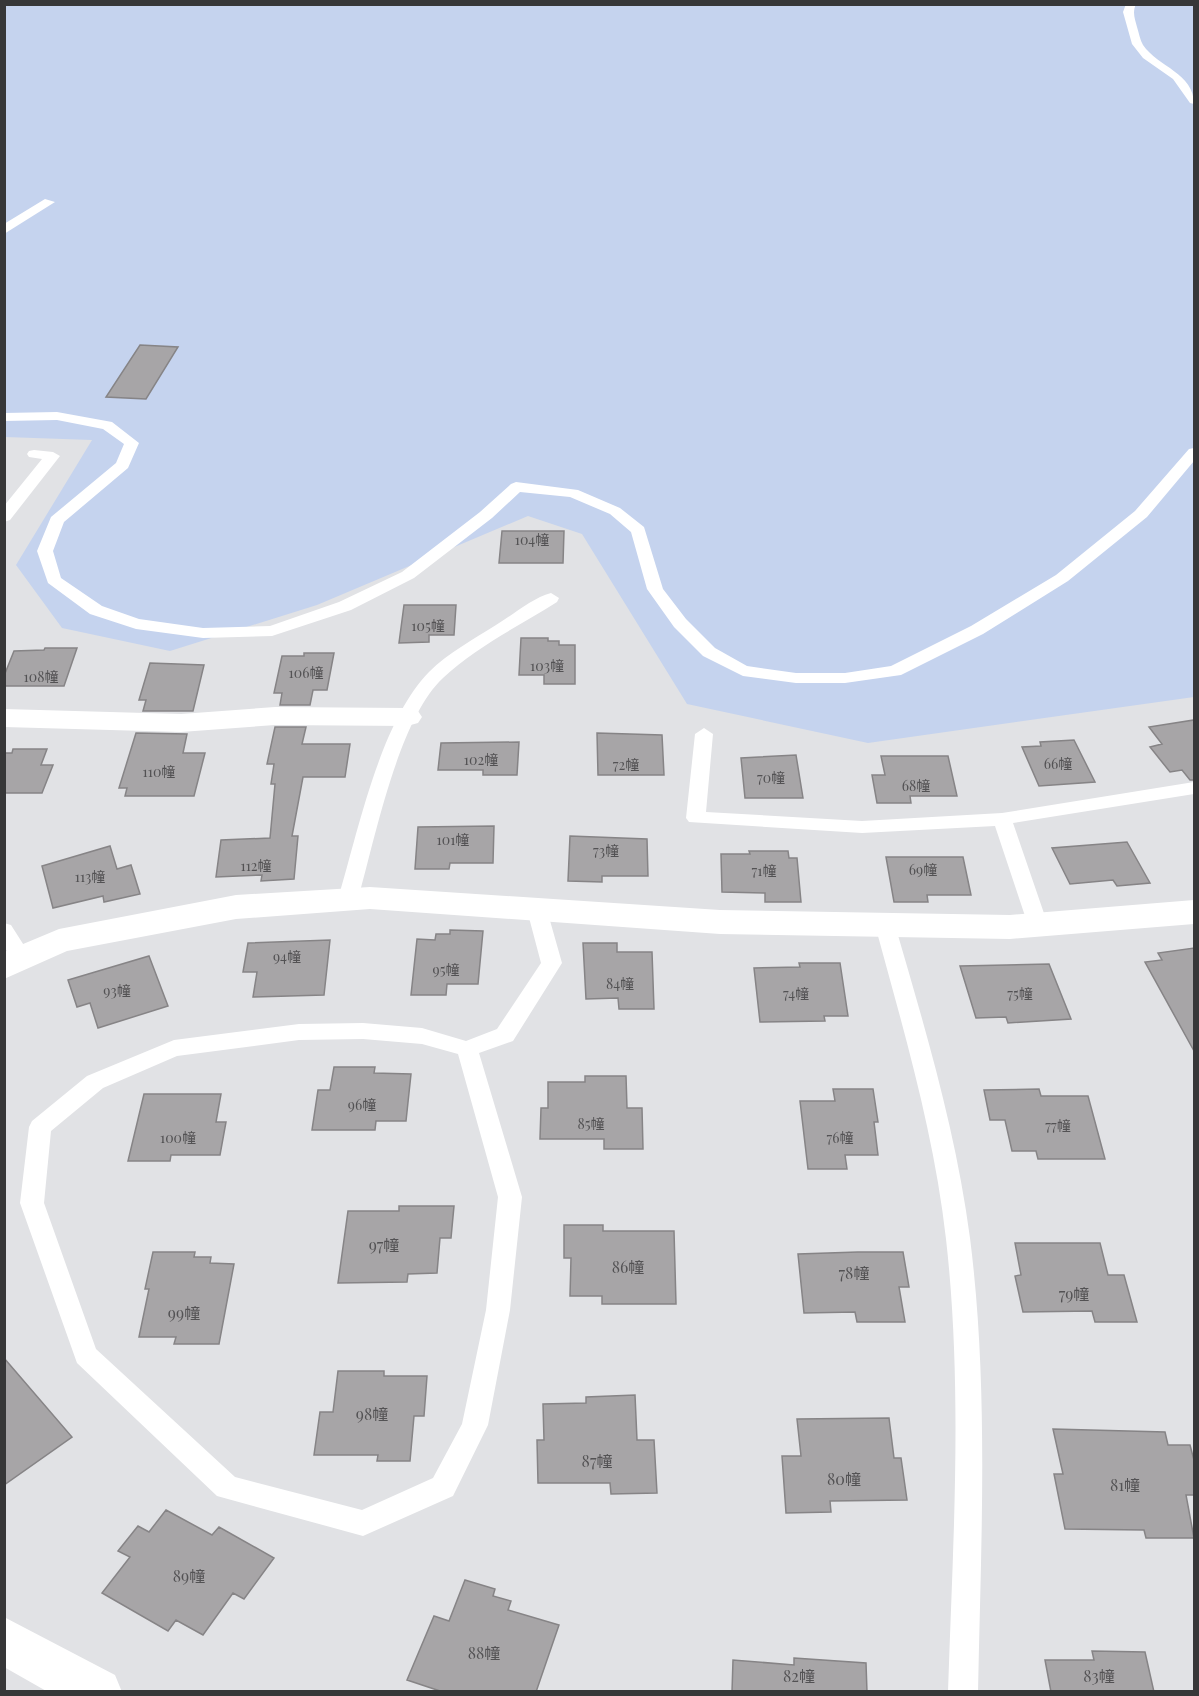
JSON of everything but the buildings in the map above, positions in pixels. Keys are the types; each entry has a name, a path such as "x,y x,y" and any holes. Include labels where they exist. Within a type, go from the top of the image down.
{"street":[{"path":"4,718 181,723 275,716 407,717"},
{"path":"10,952 236,907 370,898 720,922 885,925 1038,925 1194,912"},
{"path":"4,1640 97,1692"}],"lane":[{"path":"1131,4 1128,12 1137,44 1147,56 1177,77 1194,101"},
{"path":"4,230 49,202"},
{"path":"4,417 57,417 107,425 132,443 123,465 57,520 45,551 54,580 96,610 135,624 203,633 272,631 345,606 408,575 486,515 516,487 573,492 615,511 638,530 656,589 680,623 709,652 743,670 796,678 845,678 895,670 977,630 1062,578 1141,514 1194,452"},
{"path":"4,517 53,456 34,454"},
{"path":"348,899 379,796 407,717 435,676 551,598"},
{"path":"704,734 696,818 862,827 1002,819 1194,788"},
{"path":"1002,819 1038,925"},
{"path":"467,1049 510,1197 498,1310 475,1425 443,1487 363,1523 227,1487 86,1355 32,1203 40,1127 95,1082 174,1048 299,1032 363,1031 422,1036 467,1049 505,1035 552,963 537,910"},
{"path":"885,925 926,1070 958,1238 969,1373 963,1692"}],"shaded area":[{"path":"5,5 1194,5 1194,697 868,743 687,704 582,534 528,516 317,605 170,651 62,628 16,565 92,440 5,437"}]}
